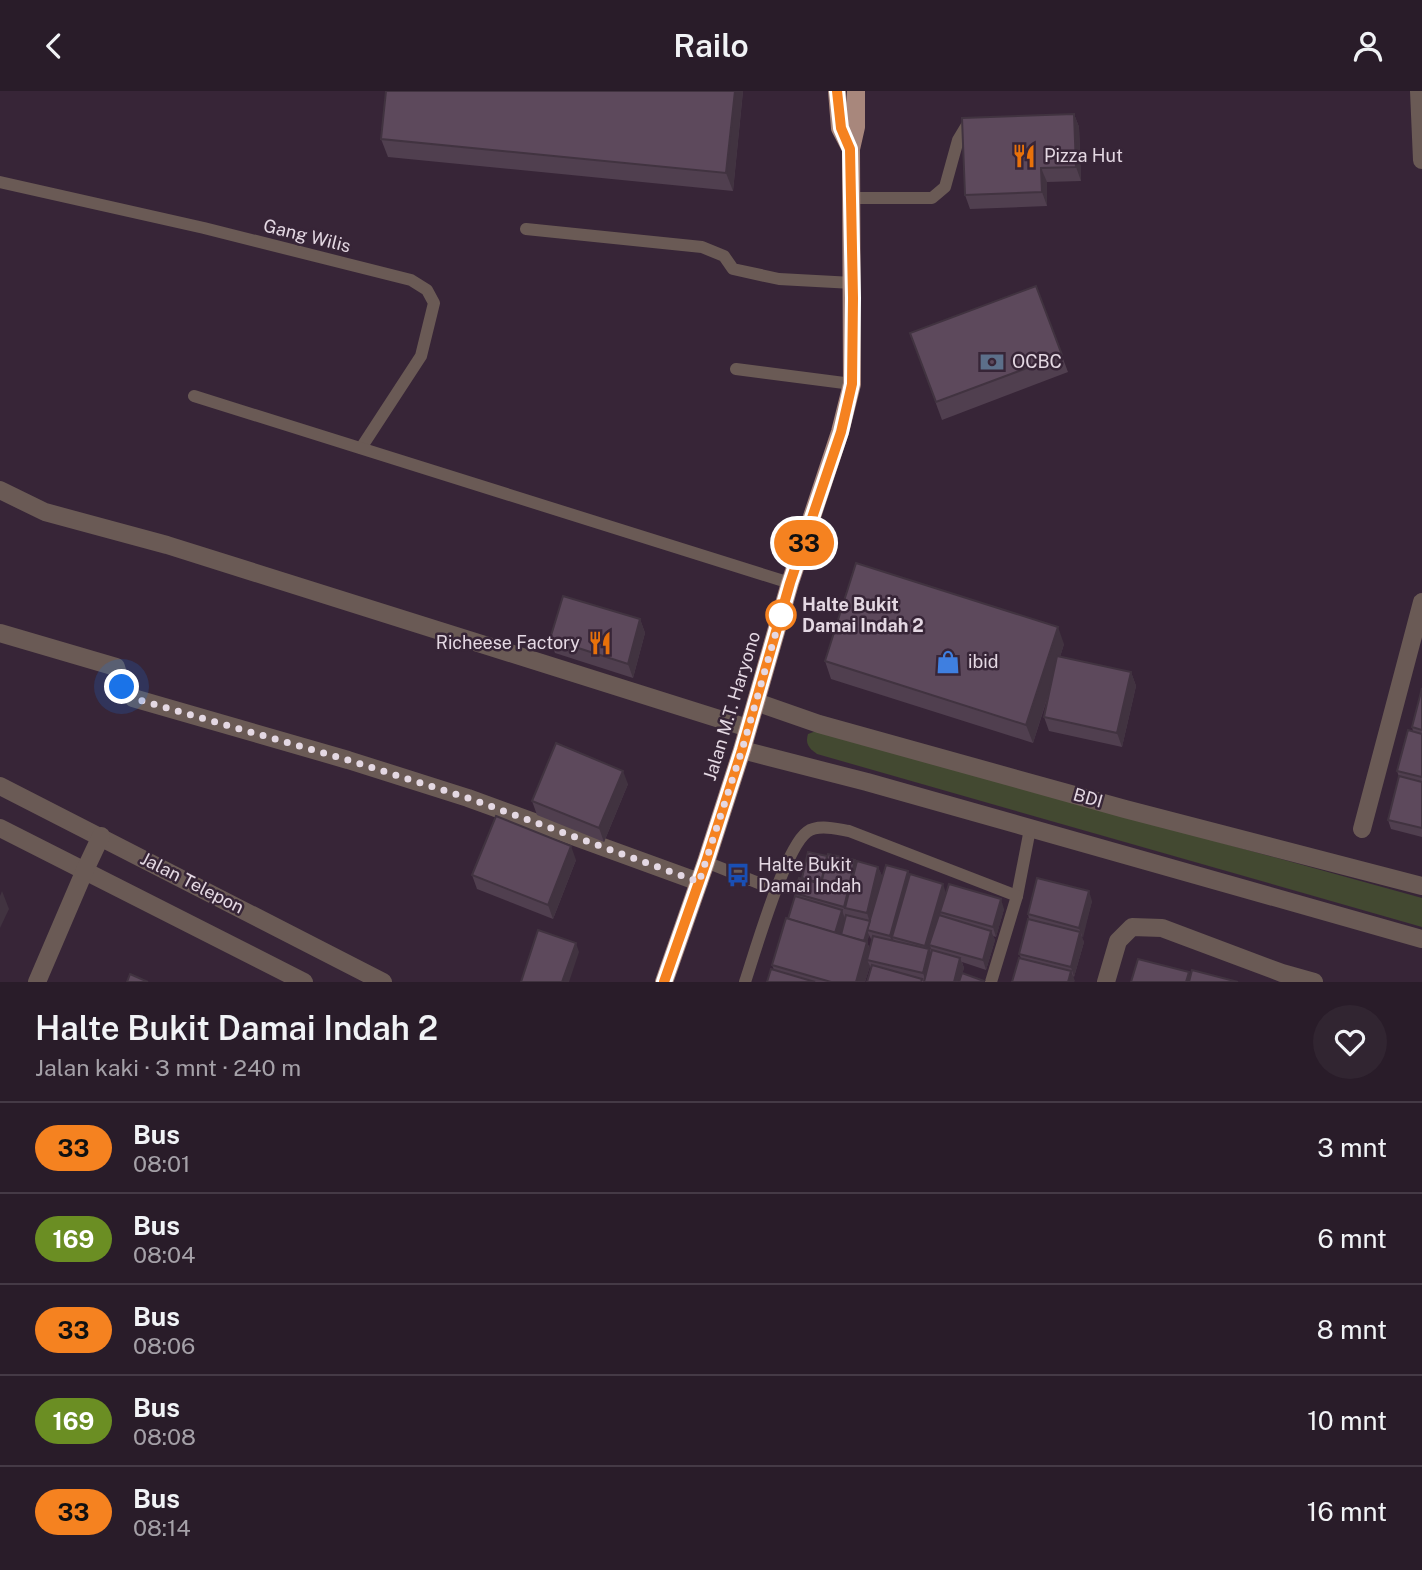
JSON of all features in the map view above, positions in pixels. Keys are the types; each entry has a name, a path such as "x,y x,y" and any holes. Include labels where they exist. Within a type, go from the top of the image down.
{"main road":[{"name":"Jalan M.T. Haryono","path":"837,91 841,128 850,149"},
{"name":"Jalan M.T. Haryono","path":"664,982 742,750 790,583 841,432 852,384 850,149 856,127 856,91"}],"street":[{"path":"1419,91 1422,160"},
{"path":"0,490 46,512 167,545 748,728"},
{"path":"1362,829 1422,602"},
{"path":"0,633 116,667 122,687 132,698 348,760 468,798 699,882"},
{"name":"BDI","path":"756,702 819,724 1125,809 1422,886"},
{"path":"742,750 867,782 1422,939"},
{"name":"Jalan Telepon","path":"0,786 383,982"},
{"path":"0,828 304,982"},
{"path":"37,982 102,836"},
{"path":"1106,982 1118,941 1132,926 1162,928 1281,978 1314,982"}],"lane":[{"path":"850,198 932,198 945,187 958,140 967,125 991,122"},
{"name":"Gang Wilis","path":"0,182 204,228 386,274 411,281 427,290 434,303 421,356 360,449"},
{"path":"526,229 702,247 723,256 733,269 779,279 853,283"},
{"path":"736,369 852,384"},
{"path":"194,396 790,583"},
{"path":"745,982 776,890 795,845 808,831 826,827 849,831 1017,896"},
{"path":"991,982 1017,896 1030,829"},
{"path":"706,862 776,890"}],"green space":[{"path":"816,731 1422,898 1422,927 817,754 807,743 808,734"}],"building":[{"path":"386,91 735,91 726,173 381,139"},
{"name":"Pizza Hut","path":"1074,114 1076,167 1041,168 1042,192 965,195 962,118"},
{"name":"OCBC","path":"1036,286 1062,355 936,402 910,333"},
{"name":"ibid","path":"856,563 1058,627 1026,725 825,661"},
{"name":"Richeese Factory","path":"563,596 640,619 628,664 550,639"},
{"path":"1057,656 1131,672 1117,733 1044,717"},
{"path":"1422,688 1422,730 1412,727"},
{"path":"1408,730 1422,734 1422,777 1397,771"},
{"path":"556,743 623,771 599,828 532,801"},
{"path":"1399,776 1422,782 1422,828 1388,820"},
{"path":"496,816 571,846 548,905 472,875"},
{"path":"808,852 827,856 821,883 802,878"},
{"path":"828,854 855,860 849,886 822,880"},
{"path":"857,861 878,867 867,913 845,908"},
{"path":"886,865 908,871 890,936 867,930"},
{"path":"910,874 943,884 925,946 892,937"},
{"path":"799,878 848,891 844,907 794,893"},
{"path":"1037,878 1089,891 1079,928 1028,914"},
{"path":"949,884 1001,899 993,927 940,912"},
{"path":"795,896 842,910 835,933 788,919"},
{"path":"846,915 870,921 864,941 841,935"},
{"path":"939,915 991,931 983,960 929,945"},
{"path":"786,918 867,942 856,982 831,982 772,965"},
{"path":"1028,919 1080,932 1071,967 1019,954"},
{"path":"538,930 576,943 562,982 521,982"},
{"path":"873,936 929,949 923,973 867,960"},
{"path":"932,950 960,958 954,982 924,982"},
{"path":"1019,958 1071,971 1068,982 1012,982"},
{"path":"1138,959 1189,972 1186,982 1131,982"},
{"path":"872,965 922,979 921,982 867,982"},
{"path":"771,969 815,982 767,982"},
{"path":"1192,970 1238,982 1189,982"},
{"path":"962,973 984,981 959,982"},
{"path":"130,974 148,982 127,982"}],"bus line":[{"name":"33","path":"664,982 742,750 790,583 841,432 852,384 850,149 841,128 837,91"}],"place":[{"name":"Pizza Hut","path":"1024,156"},
{"name":"OCBC","path":"992,362"},
{"name":"Halte Bukit Damai Indah 2","path":"781,615"},
{"name":"Richeese Factory","path":"600,643"},
{"name":"ibid","path":"948,662"},
{"name":"Halte Bukit Damai Indah","path":"738,875"}],"route":[{"path":"122,687 132,698 348,760 468,798 699,882 742,750 781,615"}]}
